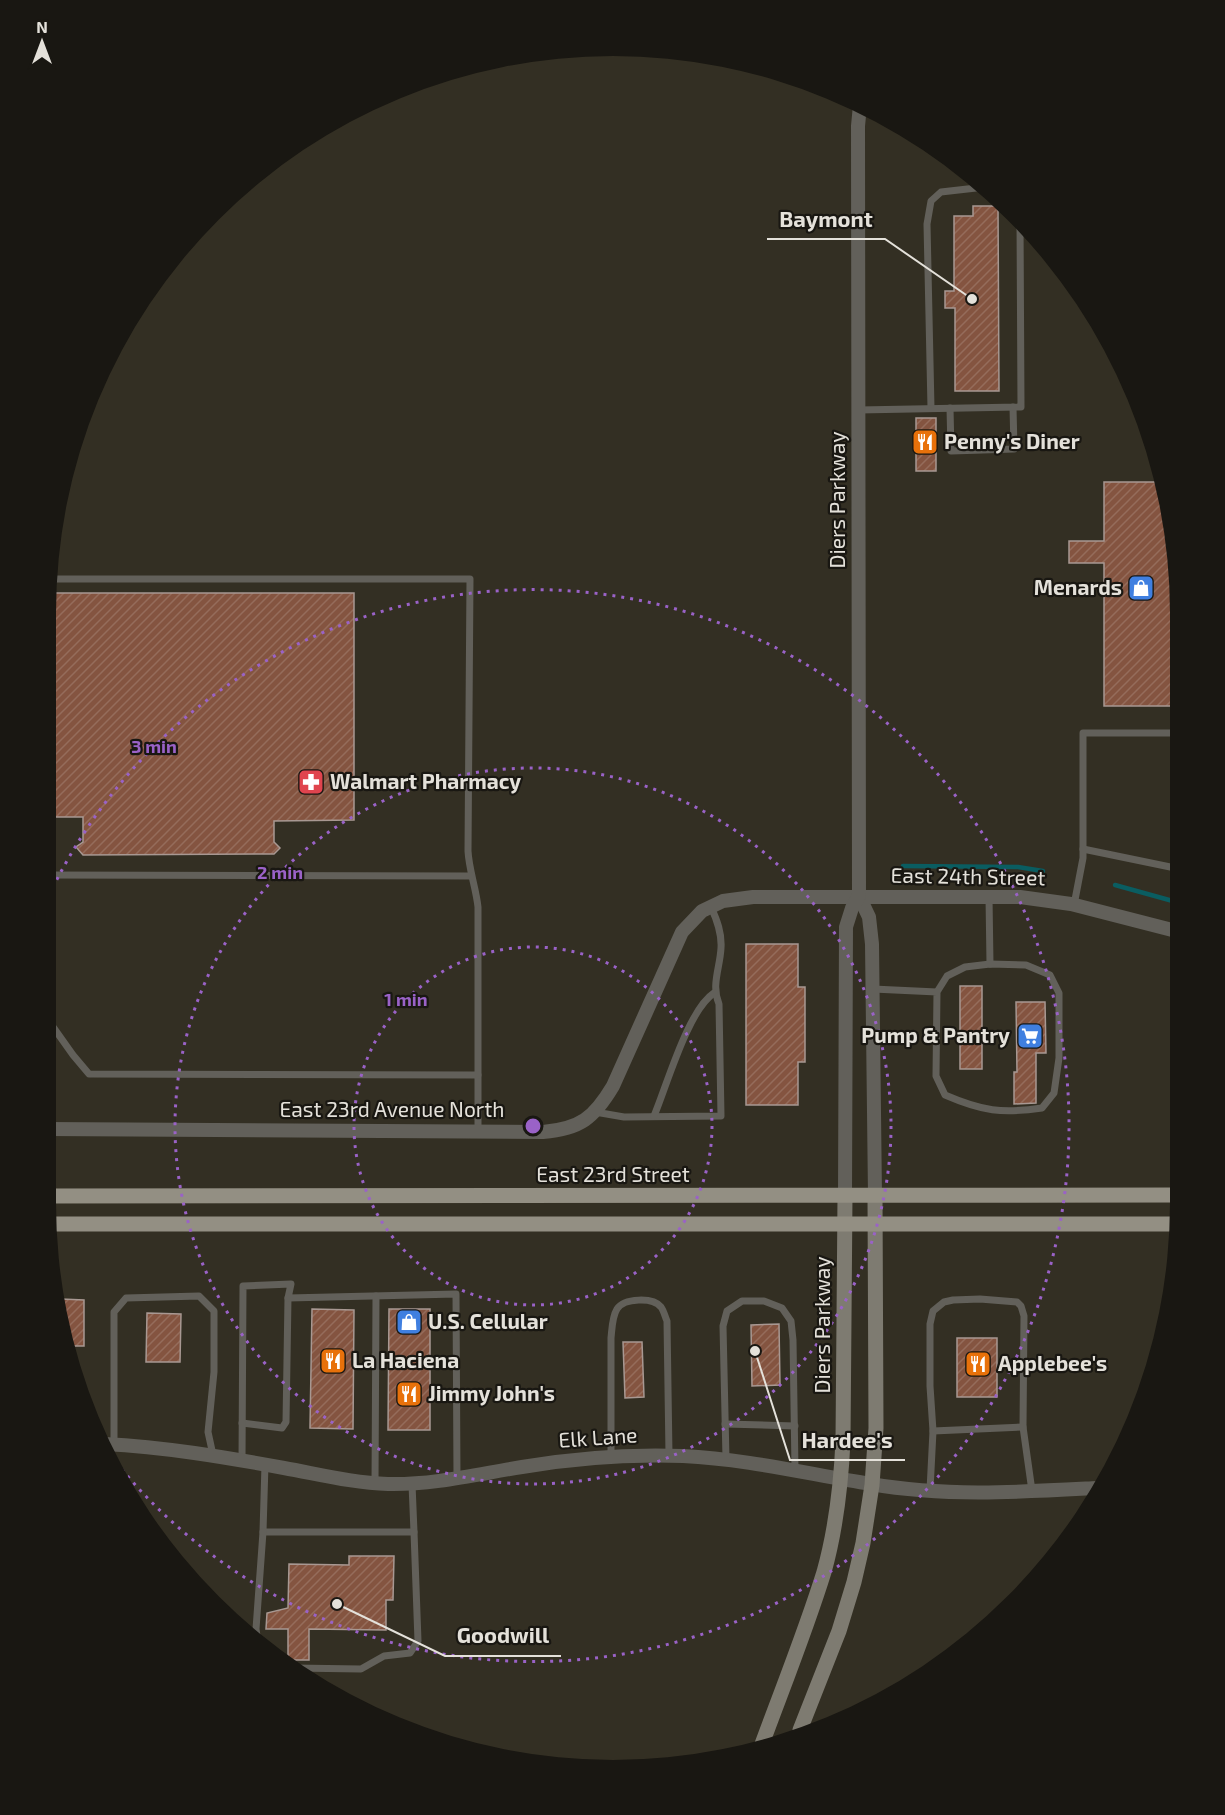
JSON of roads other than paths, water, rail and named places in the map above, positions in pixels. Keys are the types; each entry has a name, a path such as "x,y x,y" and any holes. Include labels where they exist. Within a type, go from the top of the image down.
{"main road":[{"name":"East 23rd Street","path":"56,1196 1170,1195"},
{"name":"Diers Parkway","path":"764,1739 824,1572 835,1524 841,1478 845,1196"},
{"name":"Diers Parkway","path":"801,1726 839,1631 854,1582 872,1485 876,1428 876,1196"},
{"path":"57,1224 1169,1224"}],"street":[{"name":"Diers Parkway","path":"845,1196 846,927 852,908 859,896 859,113"},
{"name":"Diers Parkway","path":"859,896 871,924 876,1196"},
{"name":"East 24th Street","path":"859,896 1041,899 1074,904 1170,929"},
{"name":"East 23rd Avenue North","path":"56,1129 478,1132 556,1131 576,1126 595,1112 613,1086 682,932 695,916 711,906 735,898 859,896"},
{"name":"Elk Lane","path":"111,1444 213,1455 375,1483 412,1484 538,1464 611,1457 669,1455 726,1459 872,1485 930,1490 975,1492 1091,1488"}],"lane":[{"path":"931,408 927,224 931,201 941,192 974,189"},
{"path":"859,411 1021,407 1020,234"},
{"path":"950,408 951,451 1014,449 1013,407"},
{"path":"57,579 470,579 468,851 478,907 478,1132"},
{"path":"1074,904 1082,870 1083,733 1170,733"},
{"path":"1083,849 1170,866"},
{"path":"56,875 471,876"},
{"path":"989,897 990,964"},
{"path":"595,1112 624,1117 721,1116 719,1004 714,993 722,948 720,927 711,906"},
{"path":"990,964 1026,965 1050,975 1059,993 1059,1058 1054,1093 1042,1108 1015,1112 974,1108 945,1095 936,1076 937,992 947,976 965,967 990,964"},
{"path":"873,989 937,992"},
{"path":"654,1116 689,1026 705,999 714,993"},
{"path":"56,1031 89,1074 478,1075"},
{"path":"242,1424 282,1428 286,1422 288,1298 291,1284 243,1286 242,1424 242,1460"},
{"path":"288,1298 456,1294 456,1478"},
{"path":"109,1440 114,1312 126,1298 200,1296 214,1311 214,1372 208,1432 213,1455"},
{"path":"375,1483 376,1296"},
{"path":"930,1490 933,1431 930,1324 933,1311 944,1302 965,1299 1017,1302 1021,1306 1024,1316 1023,1427 1032,1491"},
{"path":"611,1457 611,1338 617,1309 623,1304 637,1301 654,1302 661,1307 667,1321 669,1455"},
{"path":"726,1459 723,1326 727,1311 742,1301 764,1301 782,1308 791,1322 795,1470"},
{"path":"725,1424 795,1426"},
{"path":"933,1431 1023,1427"},
{"path":"256,1630 265,1464"},
{"path":"307,1668 361,1669 384,1656 410,1653 418,1641 412,1484"},
{"path":"262,1532 414,1532"}],"waterway":[{"path":"903,866 1018,867 1043,871"},
{"path":"1115,885 1170,900"}],"place":[{"name":"Baymont","path":"972,299"},
{"name":"Penny's Diner","path":"925,442"},
{"name":"Menards","path":"1141,588"},
{"name":"Walmart Pharmacy","path":"311,782"},
{"name":"Pump & Pantry","path":"1030,1036"},
{"name":"U.S. Cellular","path":"409,1322"},
{"name":"Hardee's","path":"755,1351"},
{"name":"La Haciena","path":"333,1361"},
{"name":"Applebee's","path":"978,1364"},
{"name":"Jimmy John's","path":"409,1394"},
{"name":"Goodwill","path":"337,1604"}]}
